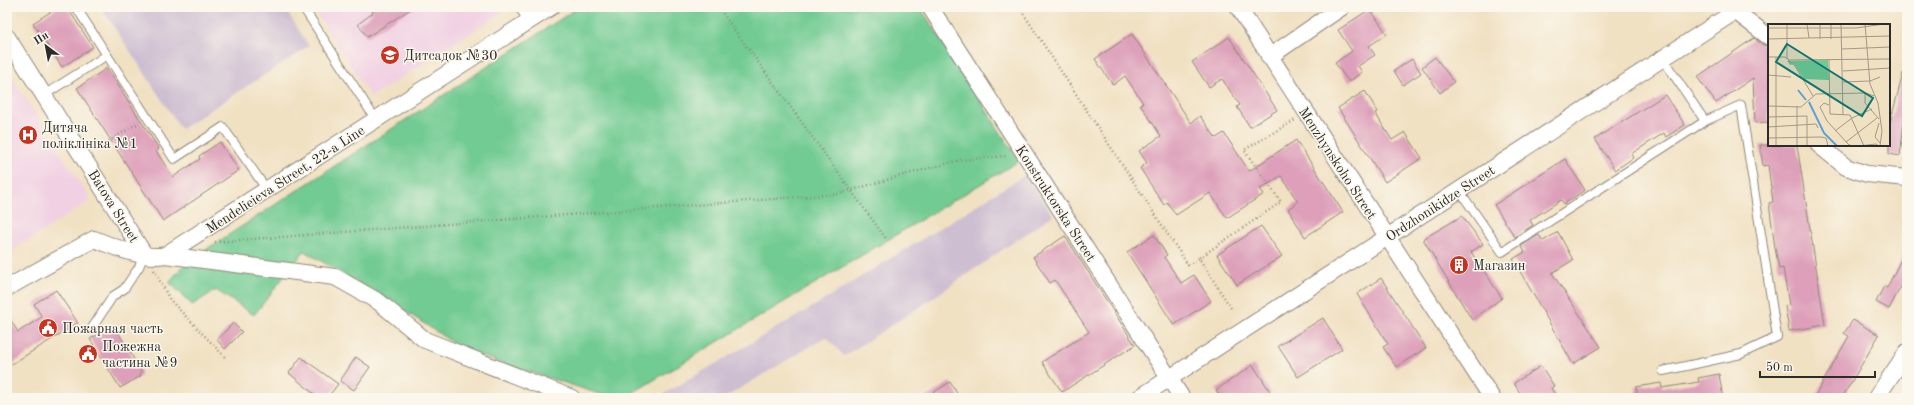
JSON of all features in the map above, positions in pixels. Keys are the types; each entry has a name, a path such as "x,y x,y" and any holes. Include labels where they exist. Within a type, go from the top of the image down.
{"street":[{"name":"Mendelieieva Street, 22-a Line","path":"165,254 551,7"},
{"name":"Konstruktorska Street","path":"930,7 1182,398"},
{"name":"Menzhynskoho Street","path":"1238,7 1492,398"},
{"path":"1269,56 1342,7"},
{"path":"1739,9 1751,25 1768,36"},
{"name":"Ordzhonikidze Street","path":"1139,398 1739,9"},
{"name":"Batova Street","path":"7,37 144,254"},
{"path":"1821,146 1846,167 1867,174 1907,178"},
{"path":"7,288 94,239 115,248 155,257 165,254 335,277 379,302 425,340 572,398"},
{"path":"1876,398 1907,352"}],"lane":[{"path":"76,7 174,159 223,127 267,190"},
{"path":"303,7 376,120"},
{"path":"519,7 529,22"},
{"path":"44,95 107,55"},
{"path":"1663,59 1705,120"},
{"path":"1460,190 1502,252 1705,120 1741,106 1777,337 1741,354 1663,371"},
{"path":"92,328 113,296 124,289 138,267 144,254"}],"path":[{"path":"718,7 887,240"},
{"path":"1019,7 1188,265 1281,202 1244,150 1306,113"},
{"path":"84,158 147,117"},
{"path":"214,242 838,194 961,160 1025,154"},
{"path":"144,254 170,300 225,357"},
{"path":"1199,258 1231,308"}],"shaded area":[{"path":"101,7 284,7 309,46 181,129"},
{"name":"Дитсадок №30","path":"324,7 500,7 503,12 371,97 316,12"},
{"name":"Дитяча поліклініка №1","path":"7,70 91,200 7,254"},
{"path":"1025,175 1053,215 918,308 844,356 826,337 724,398 657,398 821,302"}],"green space":[{"path":"579,7 920,7 1019,161 624,398 612,398 465,351 398,306 304,251 254,315 216,290 192,305 169,282 187,262"}],"building":[{"path":"58,7 67,7 93,47 62,67 33,23"},
{"path":"371,7 414,7 367,37 358,24 373,13"},
{"path":"1370,9 1387,34 1369,46 1375,55 1358,66 1362,72 1349,82 1335,63 1352,51 1338,30"},
{"path":"1132,34 1191,123 1200,116 1216,138 1224,133 1249,171 1296,140 1343,212 1305,237 1288,209 1298,202 1281,176 1260,189 1264,194 1227,218 1210,193 1176,215 1167,202 1164,205 1140,168 1147,163 1139,151 1161,136 1140,104 1143,103 1125,76 1113,85 1095,59"},
{"path":"1229,37 1277,110 1250,127 1237,107 1240,105 1222,79 1209,87 1192,62"},
{"path":"1754,38 1763,45 1768,46 1768,122 1755,123 1753,78 1716,103 1697,77"},
{"path":"1435,57 1454,82 1440,93 1422,67"},
{"path":"1412,59 1421,73 1403,85 1394,71"},
{"path":"107,68 159,149 156,151 173,177 200,159 199,156 220,142 239,170 163,221 77,88"},
{"path":"1903,73 1907,74 1907,123 1904,122 1900,156 1889,154 1890,123"},
{"path":"1365,91 1378,112 1375,113 1392,140 1405,132 1422,158 1385,182 1338,108"},
{"path":"1665,95 1685,125 1666,137 1664,133 1631,154 1633,158 1615,170 1595,139"},
{"path":"1760,145 1797,146 1825,325 1789,331 1785,306 1789,305 1783,268 1779,269 1769,203 1773,202 1768,165 1763,166"},
{"path":"1565,159 1585,190 1564,204 1561,200 1530,220 1533,225 1515,237 1494,205"},
{"name":"Магазин","path":"1462,216 1483,244 1471,252 1502,298 1472,320 1423,239"},
{"path":"1261,226 1282,256 1237,285 1217,255"},
{"path":"1558,232 1573,260 1552,273 1601,347 1573,364 1513,259 1525,252 1521,246 1539,235 1543,241"},
{"path":"1154,235 1167,255 1164,257 1181,283 1194,275 1211,301 1174,325 1127,252"},
{"path":"1065,236 1135,345 1062,392 1042,362 1089,332 1055,280 1050,283 1033,257"},
{"path":"1907,247 1907,275 1889,309 1876,302 1884,286 1887,288"},
{"path":"1381,278 1426,348 1396,367 1383,347 1388,344 1357,294"},
{"name":"Пожарная часть","path":"56,290 78,323 7,367 7,314 18,332 42,317 34,304"},
{"path":"1323,318 1342,349 1298,377 1278,346"},
{"path":"1853,320 1879,335 1842,398 1814,398 1849,336 1844,333"},
{"path":"233,323 242,332 225,349 217,340"},
{"path":"114,325 141,371 141,376 120,388 90,339"},
{"path":"301,357 338,384 327,398 319,398 289,373"},
{"path":"356,357 370,367 354,390 340,381"},
{"path":"1253,365 1271,393 1263,398 1221,398 1216,390"},
{"path":"1541,366 1554,386 1551,388 1557,398 1523,398 1514,383"},
{"path":"1719,374 1723,398 1638,398 1636,387 1661,383 1662,388 1699,382 1698,378"},
{"path":"950,382 960,398 925,398"}],"place":[{"name":"Дитсадок №30","path":"390,55"},
{"name":"Дитяча поліклініка №1","path":"28,135"},
{"name":"Магазин","path":"1459,265"},
{"name":"Пожарная часть","path":"48,328"},
{"name":"Пожежна частина №9","path":"88,354"}]}
